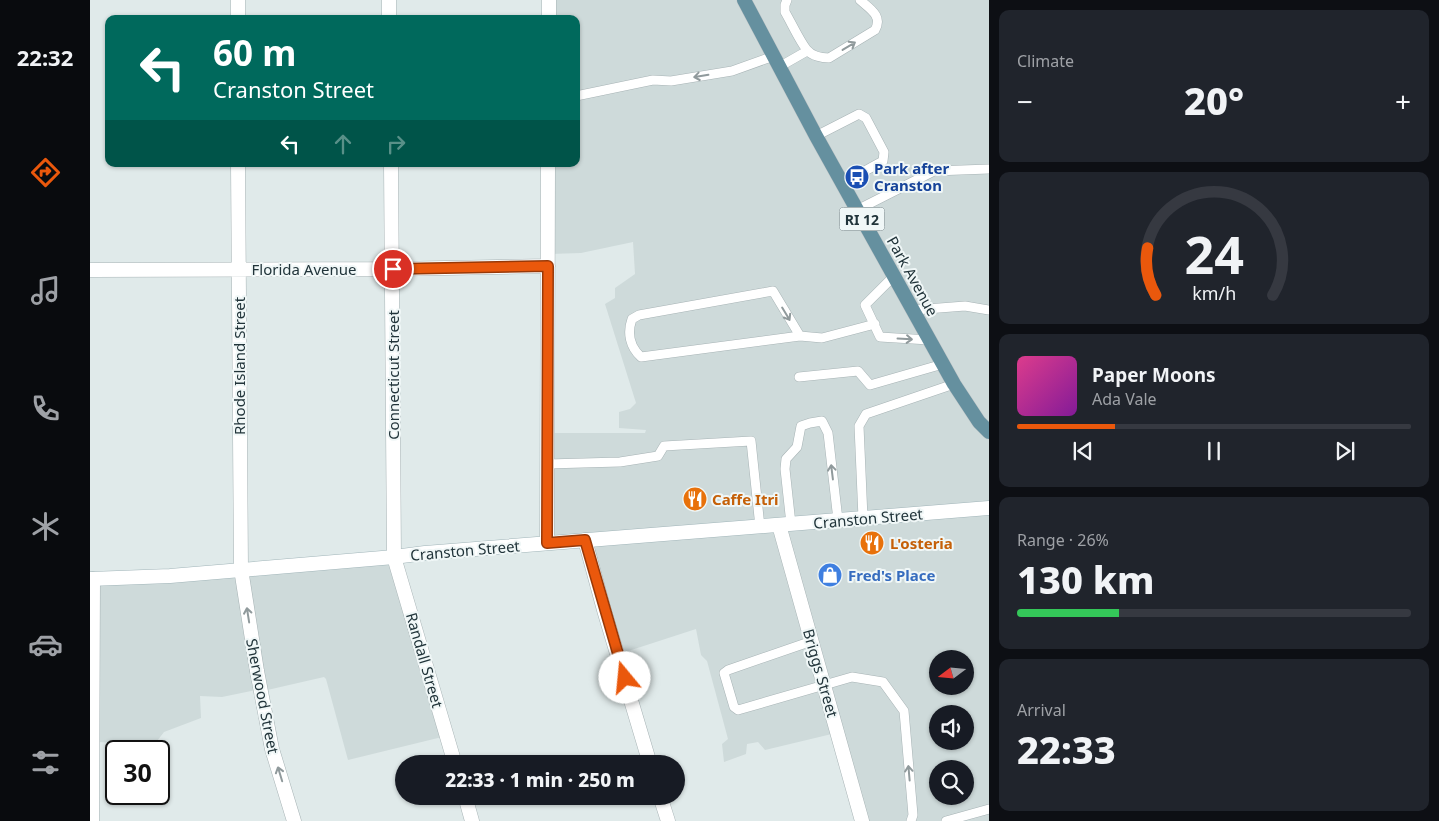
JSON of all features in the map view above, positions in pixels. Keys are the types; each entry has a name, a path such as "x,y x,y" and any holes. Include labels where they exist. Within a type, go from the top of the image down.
{"main road":[{"name":"Park Avenue","path":"744,0 816,136 929,340 954,384 979,422 989,432"}],"street":[{"path":"238,0 238,15"},
{"path":"389,0 389,15"},
{"path":"549,0 549,15"},
{"name":"Rhode Island Street","path":"238,167 241,569"},
{"name":"Connecticut Street","path":"392,167 394,557"},
{"path":"547,543 548,167"},
{"name":"Florida Avenue","path":"90,270 393,269 548,266"},
{"name":"Cranston Street","path":"92,579 170,576 426,553 989,508"},
{"name":"Briggs Street","path":"785,524 812,641 862,821"},
{"path":"585,540 647,755"},
{"name":"Randall Street","path":"394,557 452,755"},
{"name":"Sherwood Street","path":"241,569 257,672 272,749 294,821"},
{"path":"92,579 92,821"},
{"path":"468,805 472,821"},
{"path":"663,805 668,821"}],"lane":[{"path":"786,0 784,5 785,12 807,50 823,58 829,58 875,30 878,24 876,14 860,0"},
{"path":"580,95 653,80 671,81 732,71 777,61 807,50"},
{"path":"816,136 859,114 866,118 884,152 883,161 843,183"},
{"path":"857,210 934,171 989,168"},
{"path":"894,275 865,306 880,337 929,340"},
{"path":"800,336 773,291 639,315 632,319 628,328 634,351 641,357 800,336 822,338 875,324"},
{"path":"914,310 965,306 989,310"},
{"path":"799,377 858,371 870,384 943,364"},
{"path":"863,518 859,426 866,414 954,384"},
{"path":"785,524 786,459 797,447 801,426 822,421 828,433 838,520"},
{"path":"547,464 620,462 658,456 664,446 751,440 760,526"},
{"path":"812,641 773,653 724,673 734,707 738,710 852,677 884,682 904,711 913,815 911,821"},
{"path":"946,821 989,809"}],"shaded area":[{"path":"546,0 989,0 989,821 862,821 836,733 765,750 758,742 747,744 746,754 724,762 722,744 728,739 707,661 701,655 696,629 619,654 584,544 549,542 548,433 645,433 646,430 619,428 619,412 630,409 636,403 605,304 615,298 615,288 635,274 633,242 581,253 550,254 547,167 580,167 580,15 546,15"},
{"path":"391,558 442,737 348,760 324,677 263,691 256,690 222,697 200,696 201,718 164,732 158,740 105,740 105,742 98,742 90,577"}],"place":[{"name":"Park after Cranston","path":"857,177"},
{"name":"Caffe Itri","path":"695,499"},
{"name":"L'osteria","path":"872,543"},
{"name":"Fred's Place","path":"830,575"}],"route":[{"path":"393,269 548,266 547,543 585,540 625,678"}]}
